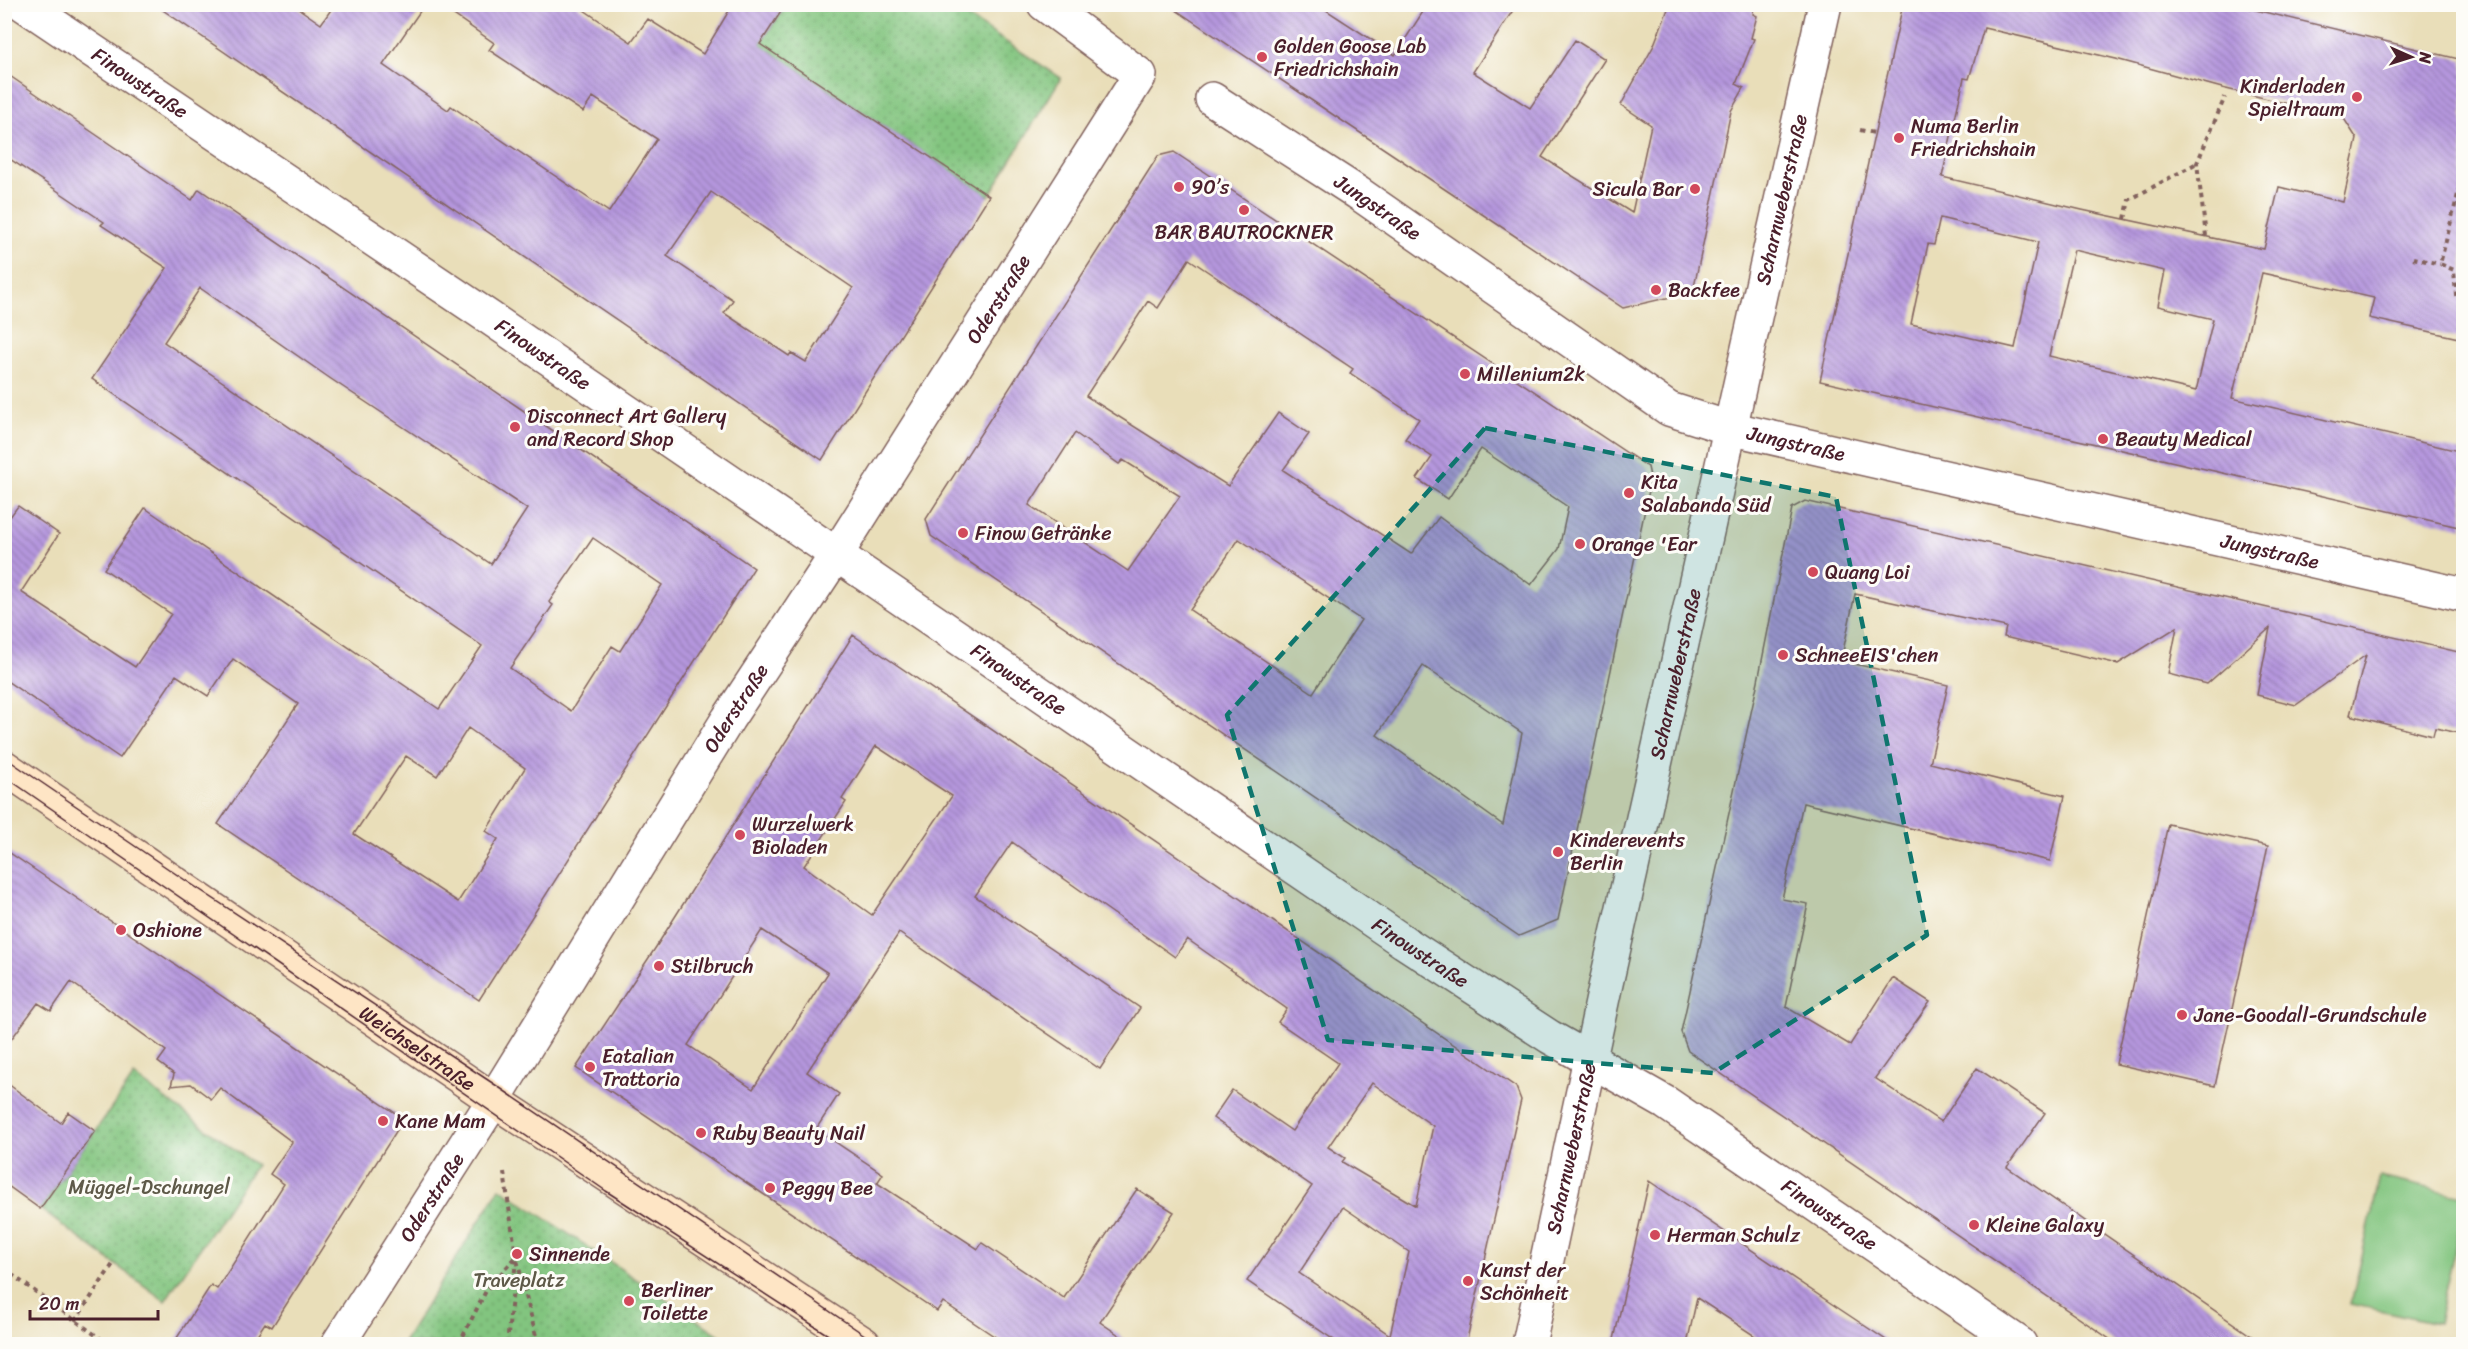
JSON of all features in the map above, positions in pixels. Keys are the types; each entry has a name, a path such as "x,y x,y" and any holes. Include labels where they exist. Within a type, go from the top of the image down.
{"street":[{"name":"Finowstraße","path":"23,4 464,301 1404,942 1506,1010 1666,1104 2020,1344"},
{"name":"Oderstraße","path":"338,1344 728,719 836,555 1140,75 1044,4"},
{"name":"Scharnweberstraße","path":"1529,1344 1729,428 1825,4"},
{"name":"Jungstraße","path":"1212,99 1358,193 1669,409 1729,428 2463,595"},
{"name":"Weichselstraße","path":"4,767 493,1099 864,1344"}],"path":[{"path":"2206,236 2197,163 2225,97"},
{"path":"1860,130 1874,133"},
{"path":"2125,219 2129,200 2197,163"},
{"path":"2440,264 2463,171"},
{"path":"2413,258 2440,264 2454,270 2456,296"},
{"path":"504,1172 516,1256 538,1344"},
{"path":"459,1344 487,1289 516,1256"},
{"path":"507,1344 516,1256"},
{"path":"75,1321 113,1264"},
{"path":"4,1269 108,1344"}],"highlighted area":[{"path":"1485,428 1836,497 1927,935 1713,1073 1328,1040 1227,715"}],"green space":[{"path":"786,5 950,5 1061,78 989,196 760,44"},
{"name":"Müggel-Dschungel","path":"134,1076 256,1165 165,1301 40,1209"},
{"path":"2380,1177 2463,1196 2463,1212 2438,1323 2351,1304"},
{"name":"Traveplatz","path":"500,1188 733,1344 402,1344"}],"building":[{"path":"154,4 292,4 321,24 335,4 425,4 383,65 448,110 451,106 609,212 657,139 593,97 583,112 489,50 494,43 438,4 575,4 631,42 648,19 703,54 733,4 786,4 760,44 989,196 822,460","holes":["711,192 853,288 806,362 791,353 789,356 724,313 733,300 667,256"]},
{"path":"1167,4 1317,4 1395,55 1428,4 1517,4 1473,72 1530,108 1575,40 1605,59 1542,157 1632,213 1651,125 1621,105 1653,47 1670,4 1754,4 1753,14 1757,16 1751,38 1754,39 1736,84 1744,88 1731,111 1693,292 1623,308"},
{"path":"1903,4 2231,4 2463,60 2463,339 2369,318 2374,298 2262,273 2232,398 2463,452 2463,528 1820,381","holes":["1984,28 2343,117 2357,139 2343,202 2279,187 2264,249 1942,177 1964,78 1969,79","1940,218 2038,242 2015,348 1911,324 1928,244 1934,245","2074,250 2165,271 2158,306 2213,319 2196,391 2049,356"]},
{"path":"4,72 192,200 199,189 754,568 479,1000 218,824 298,704 233,659 208,696 176,675 120,758 4,679 4,525 18,506 59,534 21,592 135,667 171,614 104,569 145,508 439,709 482,646 92,379 167,268 101,225 104,222 4,155","holes":["200,288 331,379 527,509 491,564 164,342","593,538 662,585 620,651 612,646 571,711 510,668 553,605 549,602","468,728 525,768 486,831 498,839 458,902 354,834 406,756 437,776"]},
{"path":"1174,152 1648,467 1651,481 1558,920 1519,936 931,536 926,519 1158,156","holes":["1189,259 1353,369 1350,373 1419,419 1405,439 1432,457 1417,479 1448,499 1481,449 1568,507 1559,549 1531,585 1439,517 1411,554 1283,470 1309,434 1278,413 1228,486 1086,396 1148,301 1158,308","1075,433 1119,464 1123,460 1180,496 1128,571 1029,505","1239,539 1361,620 1313,693 1190,610","1423,666 1522,733 1503,825 1377,735"]},
{"path":"1805,501 2463,653 2463,734 2435,728 2433,736 2350,715 2366,655 2296,705 2257,695 2270,628 2207,684 2168,674 2177,627 2118,664 2004,637 2006,627 1855,594 1841,661 1948,685 1930,763 2065,796 2050,861 1803,803 1782,899 1808,904 1786,1007 1850,1045 1893,978 1930,1002 1875,1078 1941,1122 1977,1068 2045,1113 2007,1167 2263,1344 2117,1344 1688,1051 1681,1032 1758,681 1792,508"},
{"path":"853,635 1516,1087 1521,1100 1466,1344 1340,1344 1247,1281 1312,1186 1213,1118 1232,1090 1292,1131 1338,1063 1278,1022 1287,1009 1187,939 1175,957 1012,842 975,896 1140,1008 1100,1069 899,933 807,1072 839,1094 816,1129 883,1174 877,1183 978,1249 982,1243 1064,1298 1137,1189 1174,1212 1100,1322 1132,1344 1006,1344 943,1302 937,1311 576,1068 656,947","holes":["876,746 952,796 872,915 804,866 846,802 842,799","762,930 828,973 753,1089 688,1045","1372,1083 1433,1126 1416,1206 1342,1162 1345,1158 1328,1147","1343,1207 1409,1252 1390,1335 1299,1273"]},
{"path":"2168,824 2268,846 2215,1086 2116,1064"},
{"path":"4,849 404,1119 272,1327 265,1323 251,1344 173,1344 211,1285 217,1289 284,1184 270,1174 292,1142 220,1088 211,1099 191,1084 171,1086 174,1074 158,1062 166,1051 71,982 51,1011 38,1003 4,1049"},
{"path":"4,1081 61,1123 68,1112 95,1131 40,1209 4,1183"},
{"path":"1649,1181 1892,1344 1767,1344 1697,1298 1687,1344 1613,1344"}],"tram line":[{"path":"4,757 878,1344"},
{"path":"4,776 606,1191 842,1344"}],"place":[{"name":"Golden Goose Lab Friedrichshain","path":"1262,57"},
{"name":"Kinderladen Spieltraum","path":"2357,97"},
{"name":"Numa Berlin Friedrichshain","path":"1899,138"},
{"name":"90’s","path":"1179,187"},
{"name":"Sicula Bar","path":"1695,189"},
{"name":"BAR BAUTROCKNER","path":"1244,210"},
{"name":"Backfee","path":"1656,290"},
{"name":"Millenium2k","path":"1465,374"},
{"name":"Disconnect Art Gallery and Record Shop","path":"515,427"},
{"name":"Beauty Medical","path":"2103,439"},
{"name":"Kita Salabanda Süd","path":"1629,493"},
{"name":"Finow Getränke","path":"963,533"},
{"name":"Orange 'Ear","path":"1580,544"},
{"name":"Quang Loi","path":"1813,572"},
{"name":"SchneeEIS'chen","path":"1783,655"},
{"name":"Wurzelwerk Bioladen","path":"740,835"},
{"name":"Kinderevents Berlin","path":"1558,852"},
{"name":"Oshione","path":"121,930"},
{"name":"Stilbruch","path":"659,966"},
{"name":"Jane-Goodall-Grundschule","path":"2182,1015"},
{"name":"Eatalian Trattoria","path":"590,1067"},
{"name":"Kane Mam","path":"383,1121"},
{"name":"Ruby Beauty Nail","path":"701,1133"},
{"name":"Peggy Bee","path":"770,1188"},
{"name":"Kleine Galaxy","path":"1974,1225"},
{"name":"Herman Schulz","path":"1655,1235"},
{"name":"Sinnende","path":"517,1254"},
{"name":"Kunst der Schönheit","path":"1468,1281"},
{"name":"Berliner Toilette","path":"629,1301"}]}
